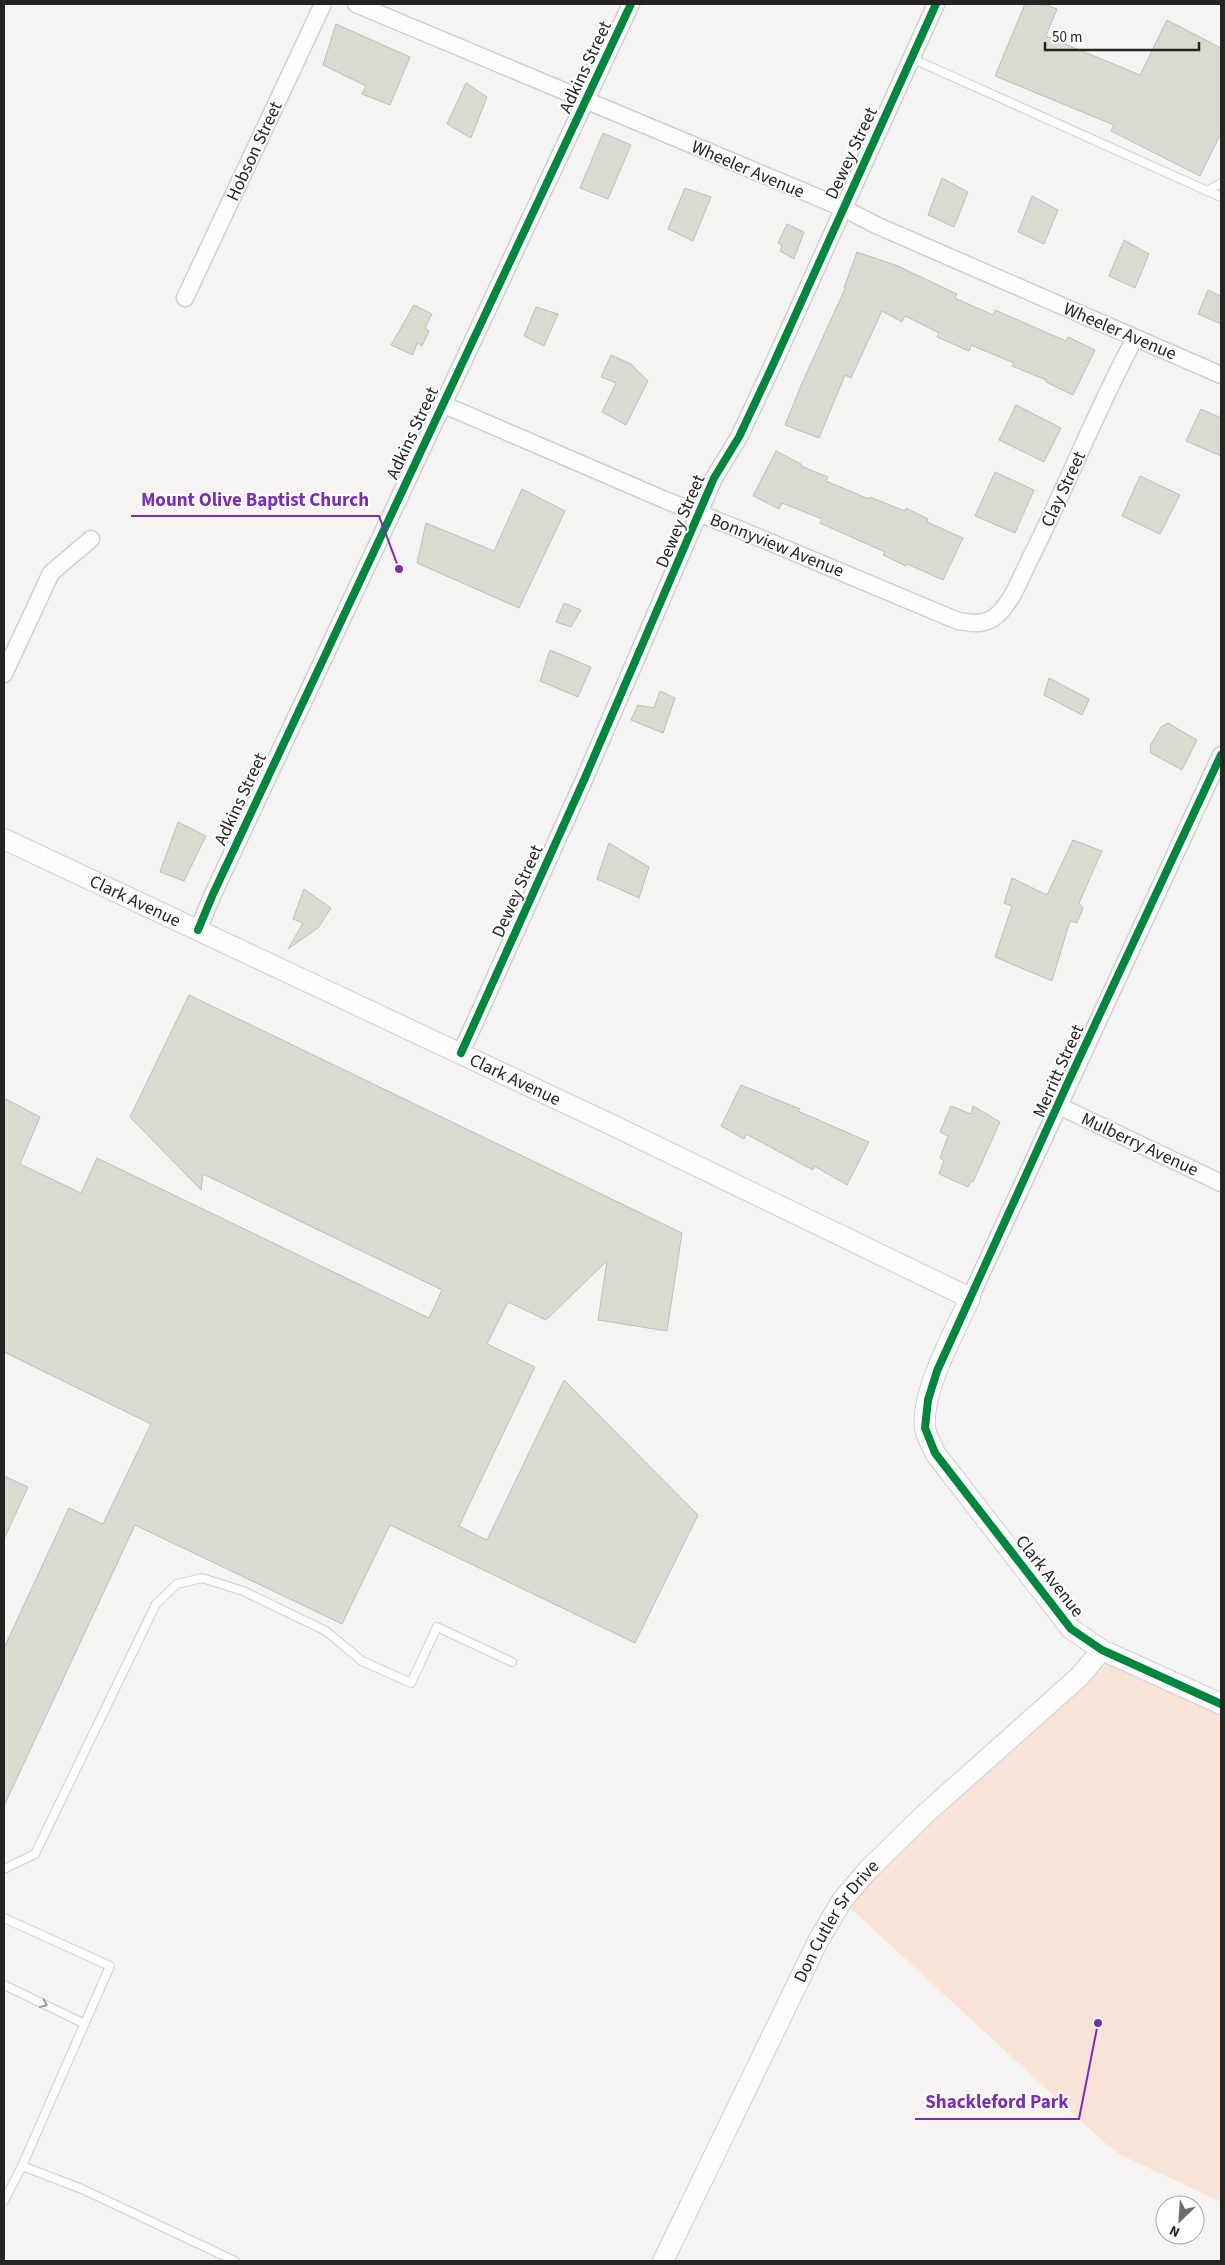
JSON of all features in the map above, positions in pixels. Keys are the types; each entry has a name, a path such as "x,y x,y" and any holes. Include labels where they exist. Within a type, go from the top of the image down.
{"street":[{"name":"Hobson Street","path":"185,298 323,4"},
{"name":"Wheeler Avenue","path":"356,4 843,208 878,226 1221,375"},
{"name":"Adkins Street","path":"198,930 212,894 631,4"},
{"name":"Dewey Street","path":"460,1054 584,780 714,478 743,428 936,4"},
{"name":"Clay Street","path":"974,623 981,624 998,615 1011,597 1135,338"},
{"name":"Bonnyview Avenue","path":"442,404 698,514 958,621 974,623"},
{"path":"4,674 51,573 90,539"},
{"name":"Merritt Street","path":"928,1400 937,1371 1059,1106 1070,1078 1221,756"},
{"name":"Clark Avenue","path":"4,838 970,1298"},
{"name":"Mulberry Avenue","path":"1059,1106 1221,1183"},
{"name":"Clark Avenue","path":"928,1400 925,1428 935,1453 1044,1593 1060,1618 1071,1629 1102,1650 1221,1704"},
{"name":"Don Cutler Sr Drive","path":"663,2261 814,1950 843,1899 868,1870 924,1814 1079,1677 1102,1650"}],"lane":[{"path":"911,58 1221,197"},
{"path":"1207,190 1221,183"},
{"path":"4,1869 35,1854 156,1604 178,1584 202,1578 243,1591 326,1631 362,1660 411,1683 437,1627 512,1662"},
{"path":"4,1918 110,1966 22,2166 4,2201"},
{"path":"4,1985 85,2024"},
{"path":"22,2166 82,2189 235,2261"}],"shaded area":[{"path":"1102,1655 1221,1709 1221,2202 1119,2154 845,1903"}],"building":[{"path":"1025,4 1044,4 1057,9 1046,36 1140,75 1167,20 1221,48 1221,133 1200,176 1111,131 1114,125 995,76"},
{"path":"336,24 410,57 390,105 362,94 366,86 323,65"},
{"path":"466,83 487,97 471,138 447,124"},
{"path":"603,133 631,145 608,199 580,188"},
{"path":"942,178 968,192 954,227 928,215"},
{"path":"685,188 711,197 693,241 668,229"},
{"path":"1032,196 1058,210 1044,244 1018,232"},
{"path":"787,224 804,232 794,259 780,251 782,245 778,243"},
{"path":"1124,240 1149,254 1135,288 1109,276"},
{"path":"857,252 898,266 957,294 955,298 993,315 995,310 1066,341 1068,337 1095,350 1073,395 1046,382 1046,380 1012,366 1014,363 971,345 969,351 937,337 939,333 905,316 902,322 882,311 851,378 845,375 819,438 785,425 845,289"},
{"path":"1208,290 1221,296 1221,324 1198,314"},
{"path":"414,305 432,314 425,328 429,331 422,346 417,343 413,355 391,345"},
{"path":"536,307 558,314 544,346 524,336"},
{"path":"611,355 631,364 648,381 626,425 602,412 616,383 601,377"},
{"path":"1016,405 1061,428 1044,462 999,440"},
{"path":"1201,409 1221,418 1221,456 1186,441"},
{"path":"776,451 801,464 801,466 828,477 826,481 869,499 870,497 905,511 906,508 928,519 927,522 963,538 943,580 883,555 885,552 820,523 822,519 782,503 779,509 753,496"},
{"path":"995,472 1034,490 1015,533 975,516"},
{"path":"1140,476 1180,495 1160,534 1122,516"},
{"path":"522,489 565,511 519,608 417,563 426,523 494,551"},
{"path":"564,603 581,610 571,627 556,622"},
{"path":"550,650 591,667 578,697 540,681"},
{"path":"1049,678 1089,699 1082,715 1044,695"},
{"path":"660,691 675,698 663,733 631,720 638,705 654,708"},
{"path":"1168,723 1197,740 1182,770 1151,753 1150,746 1161,727"},
{"path":"178,822 206,836 184,881 160,872"},
{"path":"1073,840 1102,851 1079,903 1083,908 1077,923 1070,921 1052,981 995,957 1012,906 1004,903 1012,878 1047,895"},
{"path":"609,843 649,867 639,898 597,879"},
{"path":"304,889 331,908 318,928 288,949 303,923 293,919"},
{"path":"189,995 682,1233 667,1331 598,1320 607,1261 546,1320 508,1302 487,1344 535,1367 459,1526 487,1540 564,1380 698,1515 635,1643 390,1525 342,1624 135,1525 4,1806 4,1648 69,1508 103,1524 151,1424 4,1352 4,1098 40,1117 20,1164 81,1193 97,1158 429,1318 442,1290 203,1174 201,1190 130,1117"},
{"path":"741,1085 800,1109 798,1111 869,1142 847,1185 814,1166 813,1170 746,1134 744,1139 721,1126"},
{"path":"951,1106 971,1114 973,1106 1000,1122 973,1182 971,1181 968,1187 939,1174 944,1161 940,1158 948,1136 940,1132"},
{"path":"4,1476 28,1487 4,1539"}],"cycle path":[{"path":"198,930 213,894 631,4"},
{"path":"461,1053 584,780 714,478 739,437 771,369 936,4"},
{"path":"1221,755 1070,1078 937,1371 928,1400 925,1428 935,1453 1071,1629 1102,1650 1221,1704"}],"place":[{"name":"Mount Olive Baptist Church","path":"399,569"},
{"name":"Shackleford Park","path":"1098,2023"}]}
